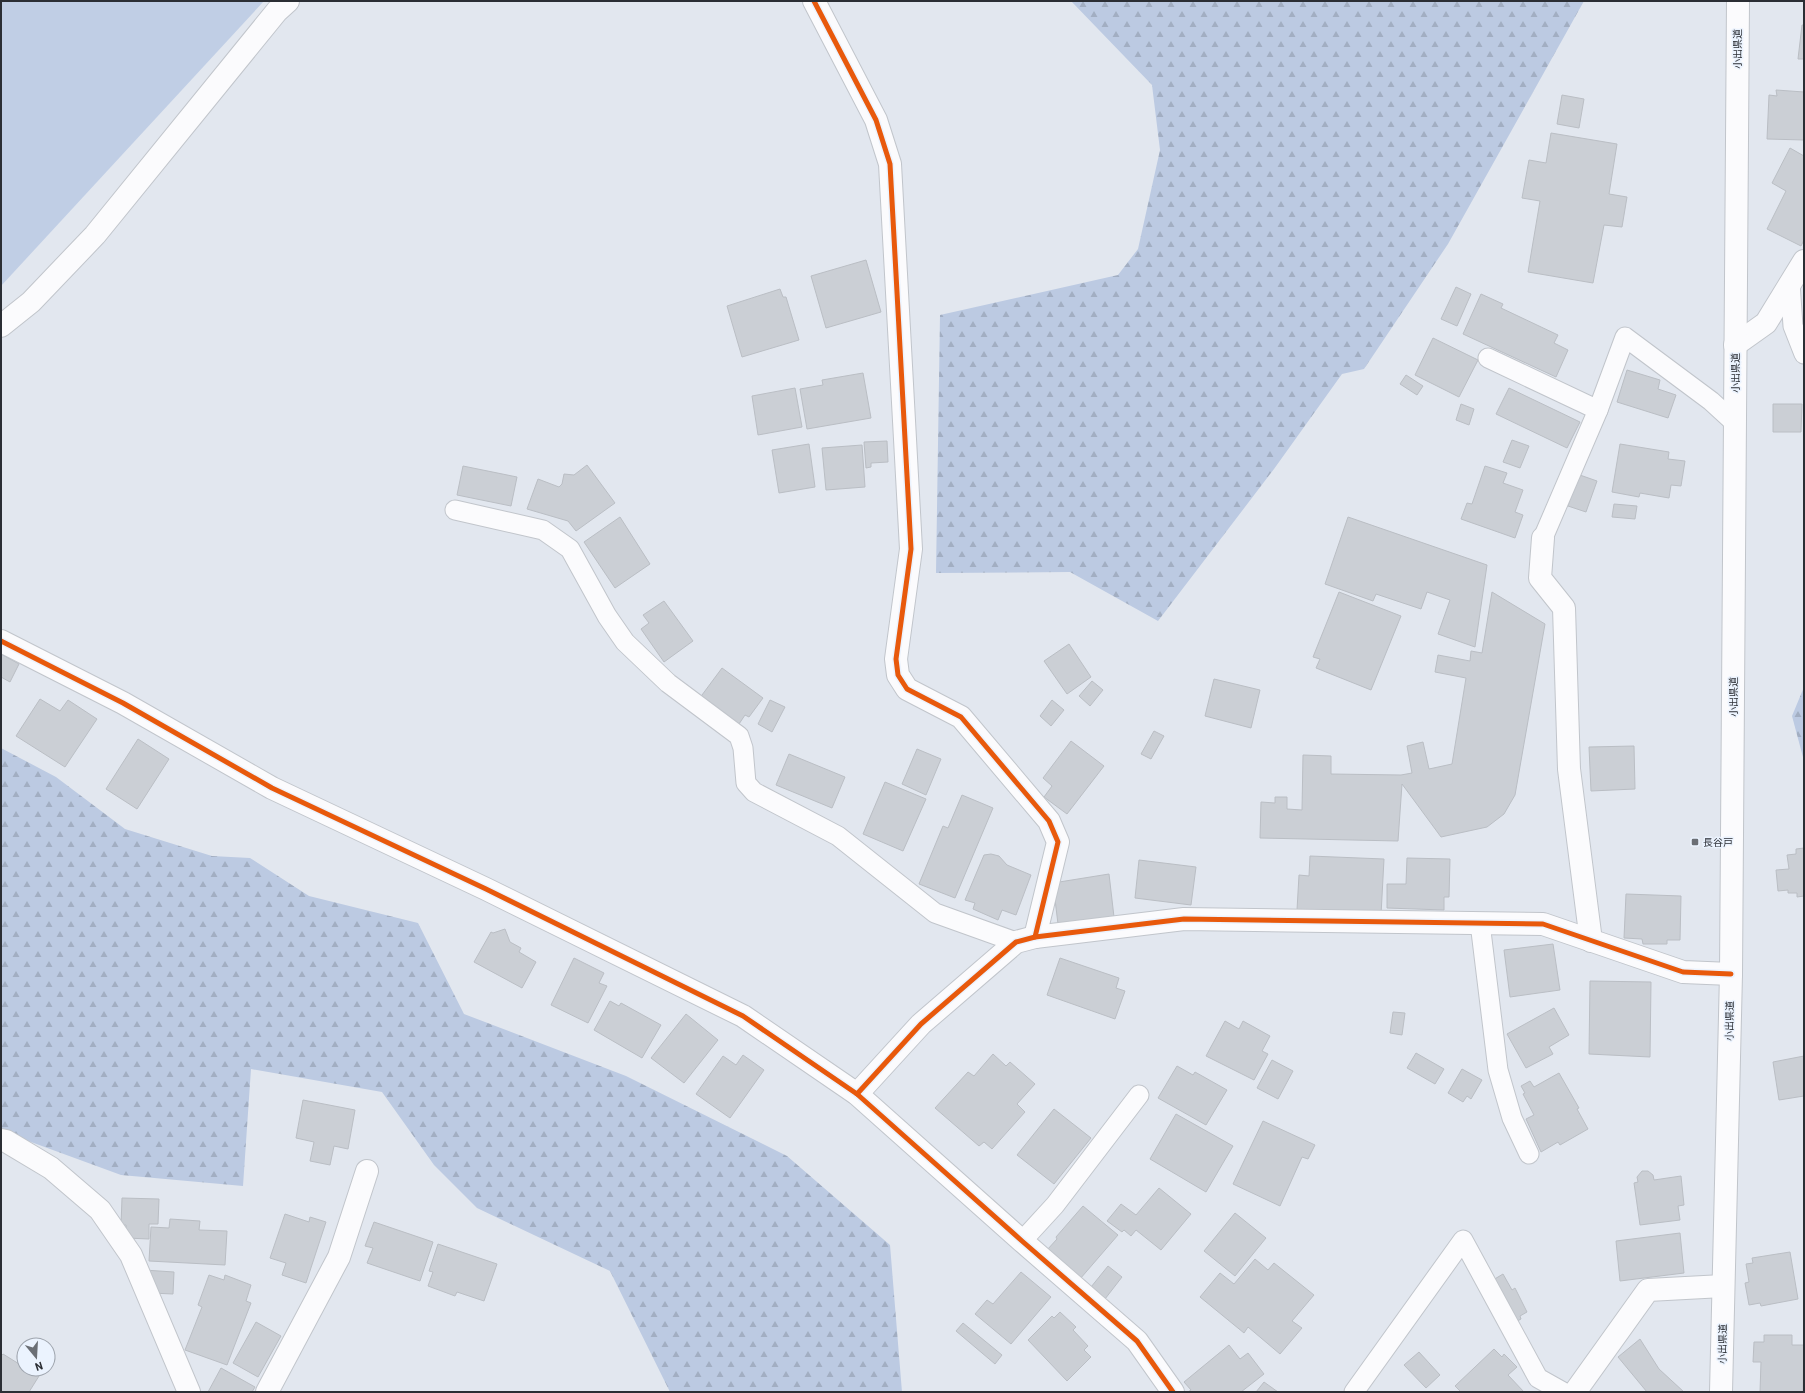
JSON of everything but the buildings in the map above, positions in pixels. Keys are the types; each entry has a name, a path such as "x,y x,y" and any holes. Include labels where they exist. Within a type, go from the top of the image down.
{"street":[{"path":"1,326 31,302 95,235 277,11 288,1"},
{"path":"814,1 876,120 890,164 911,549 896,659 898,675 907,689 961,717 1049,821 1058,842 1026,940"},
{"name":"小出県道","path":"1721,1392 1730,974 1738,1"},
{"path":"1735,345 1766,323 1804,261"},
{"path":"1543,538 1540,578 1564,608 1569,769 1591,941"},
{"path":"1,641 123,703 272,788 486,889 742,1016 858,1094 1022,1241 1137,1341 1173,1392"},
{"path":"858,1094 921,1024 1026,940 1184,919 1543,924 1683,972 1730,974"},
{"path":"1,1140 6,1141 51,1168 100,1210 131,1255 189,1392"},
{"path":"267,1392 339,1257 367,1171"},
{"path":"1575,1392 1648,1290 1723,1286"}],"lane":[{"path":"1790,283 1793,326 1804,354"},
{"path":"1543,538 1598,410 1625,337 1711,401 1735,423"},
{"path":"1488,358 1598,410"},
{"path":"455,510 543,530 570,549 607,616 625,642 668,683 739,736 743,748 746,783 754,792 838,836 935,913 1026,940"},
{"path":"1480,923 1498,1070 1512,1118 1529,1154"},
{"path":"1022,1241 1055,1205 1139,1095"},
{"path":"1358,1390 1463,1240 1538,1378 1563,1392"}],"shaded area":[{"path":"1,1 264,1 1,286"}],"green space":[{"path":"1071,1 1584,1 1448,244 1364,369 1342,374 1274,469 1158,621 1070,572 936,573 940,315 1118,275 1138,249 1160,150 1152,85"},
{"path":"1804,687 1804,761 1792,716"},
{"path":"1,748 56,777 125,829 212,856 250,858 309,896 418,923 464,1014 626,1076 787,1156 890,1245 902,1392 670,1392 610,1271 477,1208 434,1165 382,1092 251,1069 243,1186 121,1175 1,1131"}],"cycle path":[{"path":"814,1 876,120 890,164 911,549 896,659 898,675 907,689 961,717 1049,821 1058,842 1035,937"},
{"path":"1,641 123,703 272,788 486,889 743,1016 857,1094 1137,1341 1173,1392"},
{"path":"857,1094 921,1024 1016,942 1035,937 1184,919 1543,924 1683,972 1731,974"}],"place":[{"name":"長谷戸","path":"1695,842"}]}
